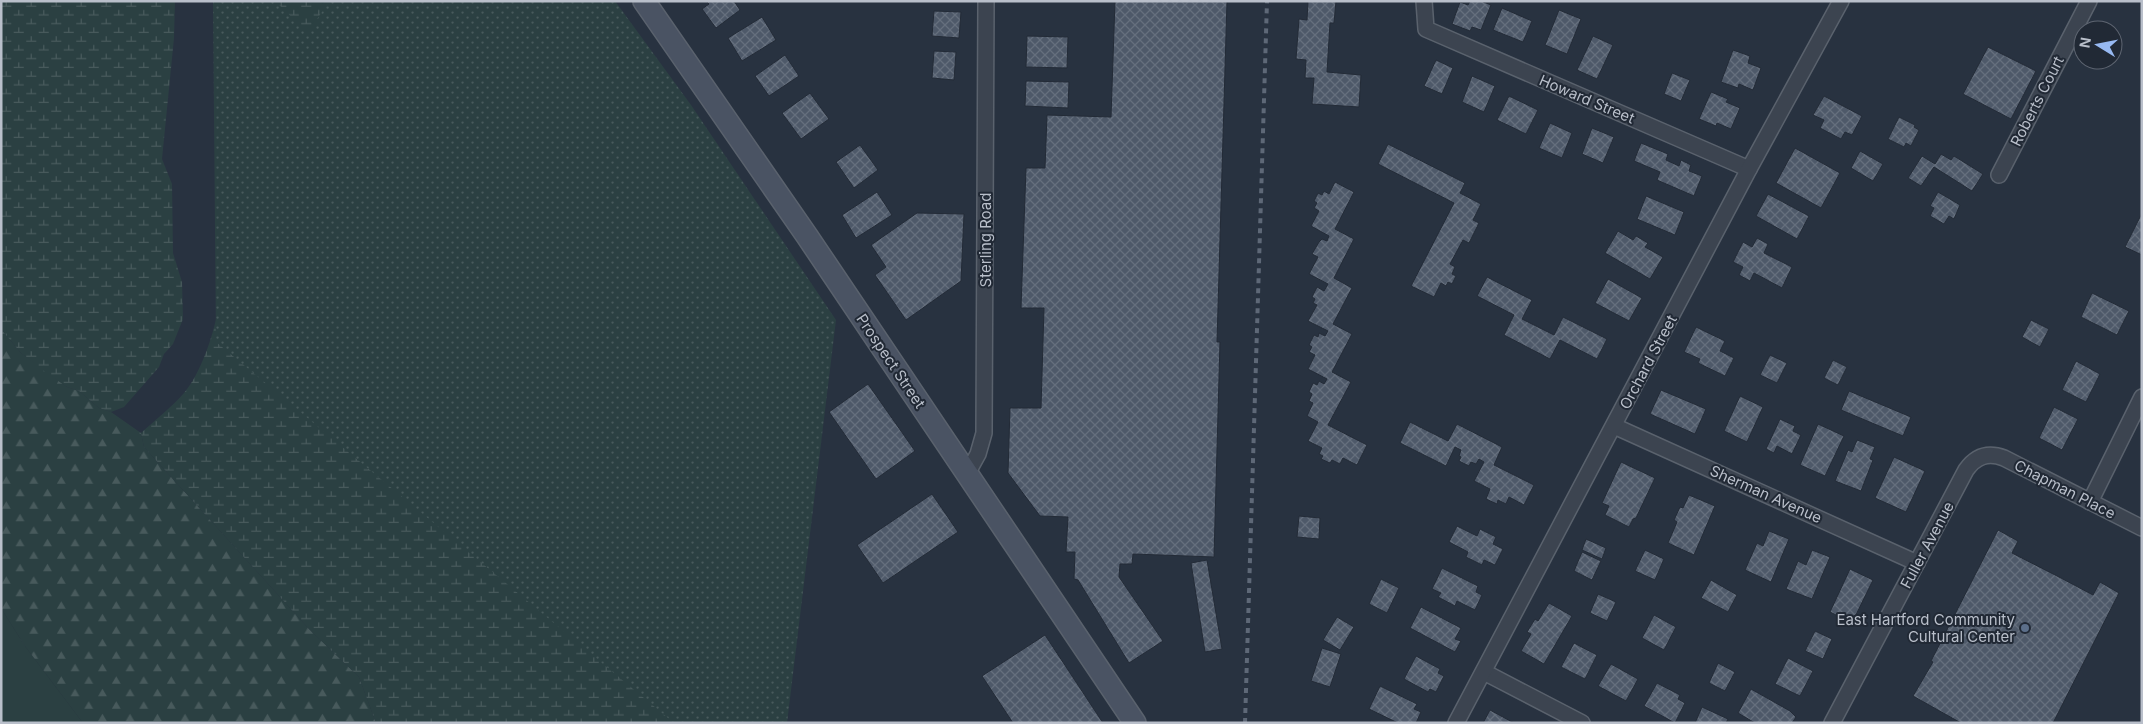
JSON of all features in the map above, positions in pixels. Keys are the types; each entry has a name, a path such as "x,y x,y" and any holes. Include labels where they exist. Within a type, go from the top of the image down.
{"main road":[{"name":"Prospect Street","path":"646,2 802,229 1135,723"}],"street":[{"name":"Sterling Road","path":"967,474 978,454 984,432 986,1"},
{"name":"Howard Street","path":"1424,1 1426,29 1749,169"},
{"name":"Orchard Street","path":"1456,723 1749,169 1841,1"},
{"name":"Roberts Court","path":"1999,175 2089,1"},
{"path":"2090,502 2142,397"},
{"name":"Sherman Avenue","path":"1614,426 1918,563"},
{"name":"Chapman Place","path":"1988,455 2004,458 2142,528"},
{"name":"Fuller Avenue","path":"1832,723 1966,470 1979,457 1988,455"},
{"path":"1484,672 1582,723"}],"green space":[{"path":"1,1 175,1 174,38 162,159 172,184 173,253 182,282 183,319 173,344 164,354 159,367 124,407 111,412 99,408 79,391 67,387 44,371 21,353 1,329"},
{"path":"213,1 275,1 308,33 329,1 615,1 691,105 836,320 787,723 674,723 216,342"},
{"path":"224,1 421,1 751,723 376,723 359,677 309,629 144,447 141,433 184,393 196,375 210,342 218,310"},
{"path":"1,329 21,353 67,387 79,391 99,408 111,412 141,433 144,447 309,629 359,677 376,723 83,723 25,646 1,608"},
{"path":"1,608 25,646 83,723 1,723"}],"building":[{"path":"706,1 734,1 740,10 716,28 702,9 709,4"},
{"path":"1115,1 1227,1 1217,342 1220,342 1214,557 1133,554 1132,564 1120,564 1119,577 1163,641 1129,663 1078,580 1074,579 1075,552 1066,552 1068,517 1040,516 1008,473 1010,408 1041,408 1044,308 1021,308 1026,168 1045,168 1047,115 1111,117"},
{"path":"1308,1 1336,1 1334,23 1330,23 1327,72 1361,75 1359,107 1312,104 1314,78 1305,78 1306,60 1296,59 1299,19 1307,20"},
{"path":"1470,1 1481,1 1491,5 1481,30 1472,27 1470,31 1452,24 1460,2 1468,5"},
{"path":"1502,8 1532,21 1523,42 1493,30"},
{"path":"1559,10 1581,19 1567,54 1545,45"},
{"path":"934,11 961,12 959,38 932,36"},
{"path":"762,17 776,40 742,61 728,38"},
{"path":"1027,36 1068,37 1067,68 1026,67"},
{"path":"1593,36 1613,45 1597,79 1577,70"},
{"path":"1988,47 2036,71 2011,119 1963,94"},
{"path":"1733,50 1750,56 1748,63 1761,68 1753,90 1739,84 1738,88 1721,82"},
{"path":"934,51 956,52 954,80 932,78"},
{"path":"785,55 799,76 769,96 755,76"},
{"path":"1436,60 1453,68 1442,94 1424,86"},
{"path":"1672,73 1690,80 1681,101 1664,94"},
{"path":"1472,76 1495,86 1484,112 1462,102"},
{"path":"1026,81 1069,82 1068,108 1025,106"},
{"path":"1711,92 1728,99 1726,102 1740,108 1731,129 1717,123 1716,126 1699,119"},
{"path":"810,93 829,119 801,139 782,113"},
{"path":"1509,96 1538,110 1526,134 1497,120"},
{"path":"1824,96 1862,116 1852,135 1845,132 1841,139 1820,128 1824,120 1813,115"},
{"path":"1899,117 1915,125 1914,127 1919,130 1911,146 1906,143 1904,147 1888,139"},
{"path":"1550,123 1572,133 1562,158 1539,148"},
{"path":"1592,128 1614,137 1603,163 1582,154"},
{"path":"1641,143 1668,154 1666,160 1679,166 1681,160 1691,165 1689,171 1702,176 1694,196 1657,180 1660,172 1634,161"},
{"path":"1388,144 1465,183 1460,193 1481,204 1473,220 1479,223 1469,243 1463,240 1450,264 1455,267 1452,274 1456,276 1452,284 1448,282 1446,286 1441,283 1434,297 1411,286 1454,203 1378,164"},
{"path":"860,145 878,170 854,188 836,162"},
{"path":"1795,148 1840,173 1821,208 1776,183"},
{"path":"1860,151 1883,164 1873,181 1851,168"},
{"path":"1941,154 1951,160 1954,156 1983,174 1972,191 1934,167 1921,186 1908,178 1922,156 1935,164"},
{"path":"1335,182 1354,192 1335,229 1354,239 1334,278 1352,288 1333,324 1352,334 1332,372 1351,382 1328,425 1367,445 1357,465 1343,458 1340,464 1332,460 1330,463 1321,459 1323,456 1319,454 1322,448 1308,441 1318,422 1307,416 1313,403 1309,401 1312,394 1309,392 1313,383 1317,385 1319,381 1324,384 1327,379 1308,369 1315,355 1309,352 1312,347 1309,345 1314,335 1318,337 1319,333 1325,336 1328,331 1308,321 1317,305 1313,303 1315,299 1312,297 1317,287 1324,291 1328,284 1309,274 1318,257 1312,254 1319,242 1322,239 1327,241 1329,236 1311,226 1319,211 1314,208 1317,203 1314,201 1318,193 1322,195 1324,191 1329,194"},
{"path":"877,192 892,215 856,238 842,215"},
{"path":"1938,192 1960,205 1954,219 1949,216 1944,224 1930,216 1934,208 1930,206"},
{"path":"1768,194 1809,216 1797,239 1756,216"},
{"path":"1646,196 1684,212 1675,235 1637,219"},
{"path":"917,213 964,214 961,281 906,320 875,275 886,267 871,245"},
{"path":"2142,213 2142,255 2125,247"},
{"path":"1618,231 1633,240 1636,236 1648,243 1645,247 1663,257 1650,279 1605,253"},
{"path":"1757,238 1768,244 1764,253 1792,267 1782,288 1754,273 1750,281 1739,275 1743,267 1733,262 1743,242 1752,247"},
{"path":"1487,277 1532,300 1522,319 1554,335 1563,317 1607,339 1597,359 1560,340 1550,359 1504,335 1514,315 1477,296"},
{"path":"1608,279 1642,298 1629,321 1595,303"},
{"path":"2092,293 2129,311 2117,335 2081,317"},
{"path":"2031,320 2049,329 2040,347 2022,337"},
{"path":"1696,327 1725,341 1720,351 1734,358 1725,376 1698,363 1700,359 1684,352"},
{"path":"1770,355 1787,363 1777,383 1760,375"},
{"path":"1833,360 1847,367 1838,385 1824,378"},
{"path":"2076,361 2100,374 2086,402 2062,390"},
{"path":"868,384 915,451 876,479 829,412"},
{"path":"1661,390 1706,409 1695,434 1650,414"},
{"path":"1849,391 1911,417 1903,436 1841,410"},
{"path":"1740,396 1763,407 1747,442 1724,431"},
{"path":"2054,407 2078,419 2062,450 2039,438"},
{"path":"1780,419 1795,426 1793,431 1801,435 1792,454 1777,446 1774,453 1766,449"},
{"path":"1410,422 1448,441 1457,424 1502,447 1494,465 1534,485 1524,505 1509,497 1506,504 1498,500 1497,504 1486,499 1490,489 1474,481 1484,462 1479,459 1476,464 1471,462 1469,466 1459,461 1461,450 1455,447 1446,466 1400,443"},
{"path":"1818,424 1844,436 1825,476 1800,465"},
{"path":"1857,440 1875,447 1870,459 1873,460 1861,491 1835,481 1848,450 1852,452"},
{"path":"1894,457 1925,471 1906,512 1875,498"},
{"path":"1621,462 1655,478 1636,518 1633,519 1629,527 1605,515 1609,506 1602,503"},
{"path":"932,494 958,532 883,583 857,545"},
{"path":"1689,495 1715,506 1694,555 1668,543 1677,522 1674,520 1680,507 1683,508"},
{"path":"1299,516 1320,518 1319,539 1297,537"},
{"path":"1457,526 1477,536 1480,529 1496,537 1493,544 1503,549 1495,565 1484,560 1482,565 1466,557 1468,552 1449,542"},
{"name":"East Hartford Community Cultural Center","path":"1998,530 2018,541 2012,553 2093,595 2100,582 2119,593 2053,723 1961,723 1913,696 1933,662 1931,661"},
{"path":"1769,531 1789,539 1771,582 1745,570 1757,543 1763,546"},
{"path":"1586,539 1606,548 1602,559 1582,550"},
{"path":"1645,550 1664,559 1655,580 1635,571"},
{"path":"1812,550 1830,557 1812,599 1786,589 1798,561 1806,565"},
{"path":"1582,552 1601,561 1592,580 1574,571"},
{"path":"1207,560 1222,649 1205,652 1191,563"},
{"path":"1442,568 1478,586 1476,592 1482,595 1475,610 1457,601 1455,606 1438,597 1441,593 1432,589"},
{"path":"1850,569 1873,580 1852,623 1830,612"},
{"path":"1381,579 1399,588 1387,613 1369,604"},
{"path":"1711,580 1737,595 1728,612 1701,598"},
{"path":"1598,594 1616,602 1607,621 1590,613"},
{"path":"1549,603 1572,616 1544,664 1521,651 1531,634 1527,632 1535,619 1538,621"},
{"path":"1421,607 1461,628 1455,639 1461,641 1455,652 1410,628"},
{"path":"1654,615 1676,627 1664,650 1642,638"},
{"path":"1337,617 1354,627 1340,650 1323,640"},
{"path":"1815,631 1832,639 1823,659 1805,651"},
{"path":"1045,635 1103,723 1013,723 982,676"},
{"path":"1574,643 1597,655 1585,679 1561,667"},
{"path":"1322,648 1341,654 1330,687 1311,681"},
{"path":"1416,656 1440,669 1438,673 1444,676 1436,692 1430,689 1428,692 1404,679"},
{"path":"1788,658 1813,671 1800,696 1775,684"},
{"path":"1718,663 1735,672 1725,691 1709,683"},
{"path":"1611,664 1638,679 1626,701 1598,686"},
{"path":"1657,683 1680,695 1678,699 1685,703 1675,723 1644,706"},
{"path":"1380,686 1417,704 1414,709 1421,712 1416,723 1398,723 1369,709"},
{"path":"1751,689 1790,711 1796,717 1792,723 1755,723 1738,713"},
{"path":"1702,707 1728,719 1726,723 1695,723"},
{"path":"1490,710 1514,723 1483,723"}],"railway":[{"path":"1245,723 1267,1"}],"place":[{"name":"East Hartford Community Cultural Center","path":"2025,628"}]}
